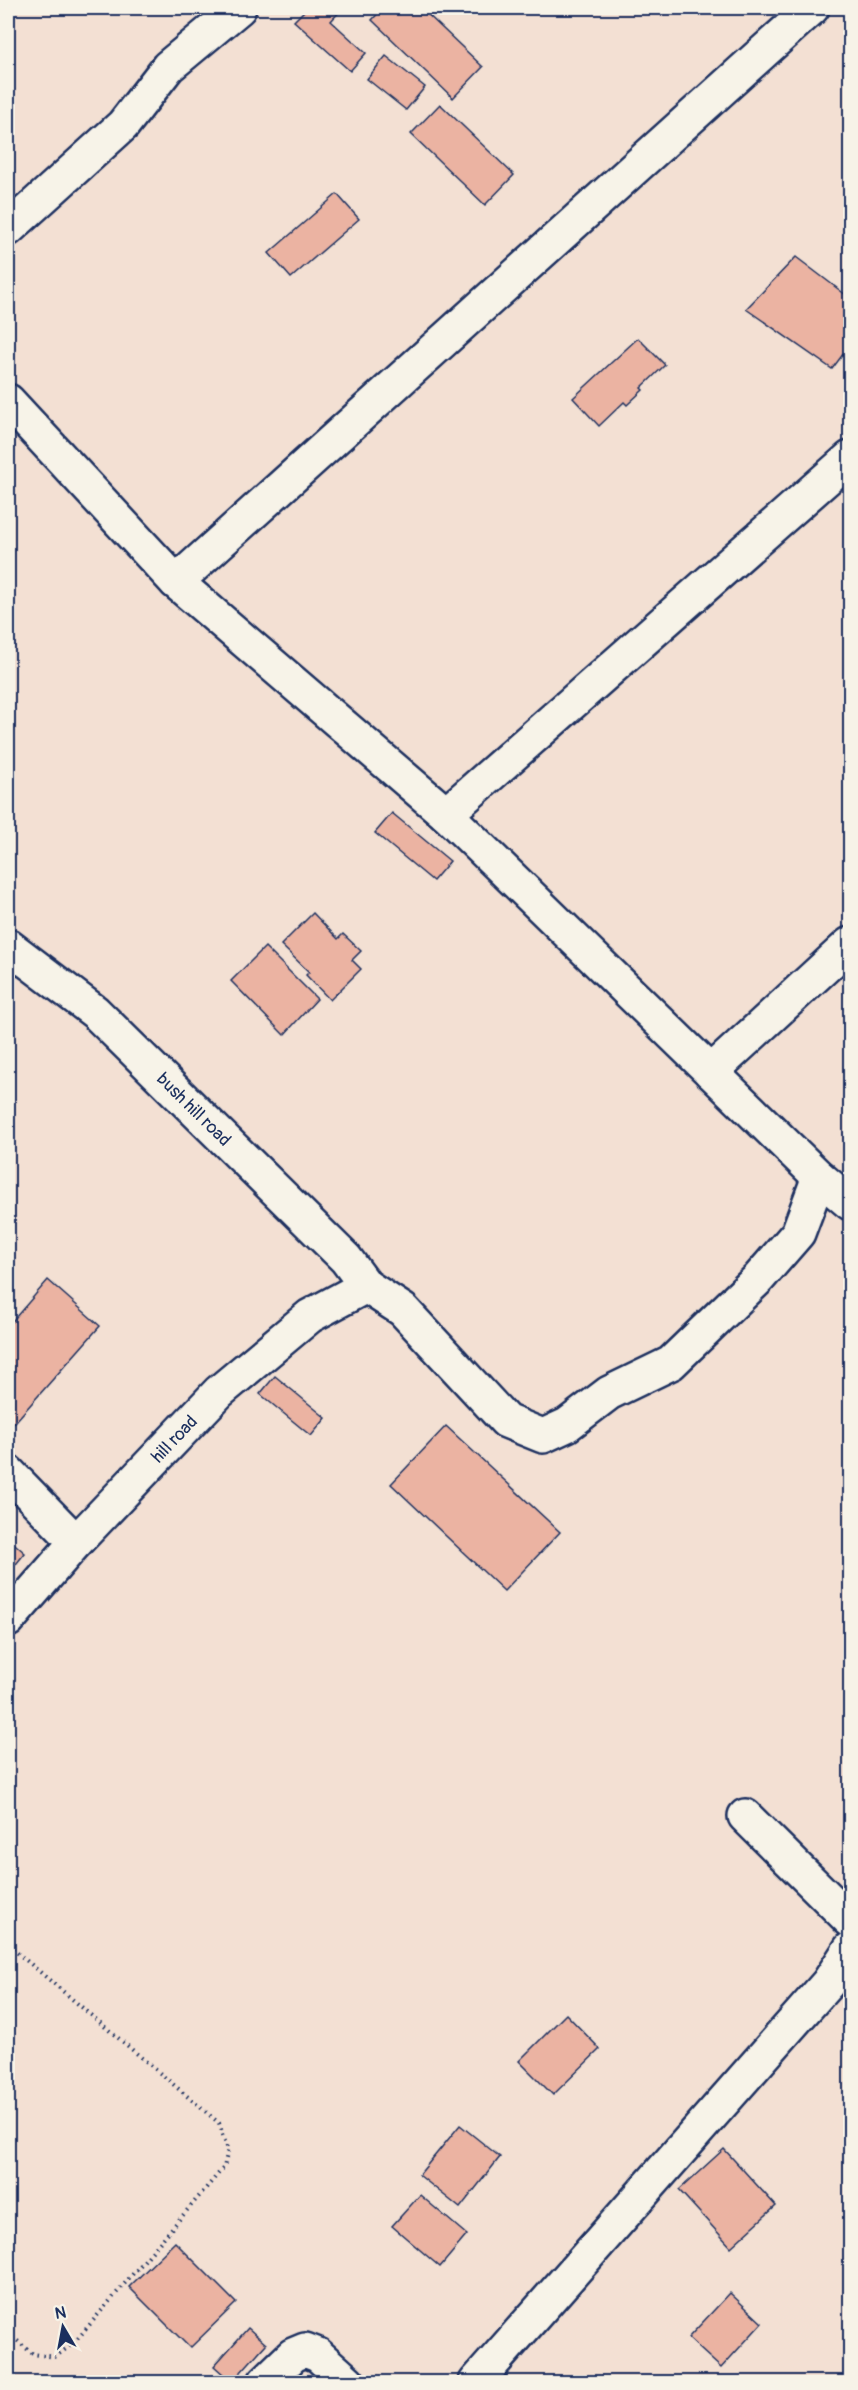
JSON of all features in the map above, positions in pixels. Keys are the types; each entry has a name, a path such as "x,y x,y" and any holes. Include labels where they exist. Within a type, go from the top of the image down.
{"street":[{"path":"8,229 123,125 168,67 239,8"},
{"path":"176,582 812,8"},
{"path":"8,401 176,582 446,814 819,1177 850,1203"},
{"path":"446,814 850,458"},
{"path":"711,1072 850,944"},
{"name":"bush hill road","path":"8,946 94,1012 346,1259 366,1286"},
{"path":"366,1286 403,1310 506,1421 543,1436 567,1425 609,1393 671,1363 758,1279 798,1233 819,1177"},
{"name":"hill road","path":"8,1620 76,1542 219,1392 310,1316 366,1286"},
{"path":"8,1472 76,1542"},
{"path":"745,1816 850,1920"},
{"path":"476,2382 828,1983 850,1948"},
{"path":"265,2382 293,2355 305,2350 318,2355 348,2382"}],"path":[{"path":"8,1945 219,2123 228,2150 224,2167 74,2343 55,2357 33,2354 8,2333"}],"building":[{"path":"307,8 343,8 331,21 366,53 350,71 294,21"},
{"path":"383,8 421,8 483,67 453,98 372,20"},
{"path":"386,56 425,87 406,110 367,79"},
{"path":"440,104 514,175 485,205 411,134"},
{"path":"337,194 359,219 291,278 269,253"},
{"path":"796,257 850,298 850,345 832,369 746,309"},
{"path":"638,338 665,365 627,405 624,402 599,426 573,398"},
{"path":"392,813 450,861 433,881 375,833"},
{"path":"313,913 338,939 343,934 361,951 352,960 361,969 330,1000 306,975 309,972 281,945"},
{"path":"265,947 317,999 284,1035 231,981"},
{"path":"48,1280 100,1326 8,1430 8,1326"},
{"path":"275,1376 326,1418 311,1436 260,1394"},
{"path":"446,1426 560,1532 504,1591 391,1484"},
{"path":"8,1538 25,1553 8,1574"},
{"path":"566,2014 600,2049 553,2095 519,2061"},
{"path":"460,2125 500,2157 460,2208 419,2175"},
{"path":"724,2149 776,2206 731,2247 679,2190"},
{"path":"420,2195 467,2235 440,2267 392,2226"},
{"path":"175,2242 236,2303 190,2348 129,2287"},
{"path":"730,2293 762,2323 721,2368 688,2338"},
{"path":"248,2328 266,2344 232,2382 214,2366"}]}
